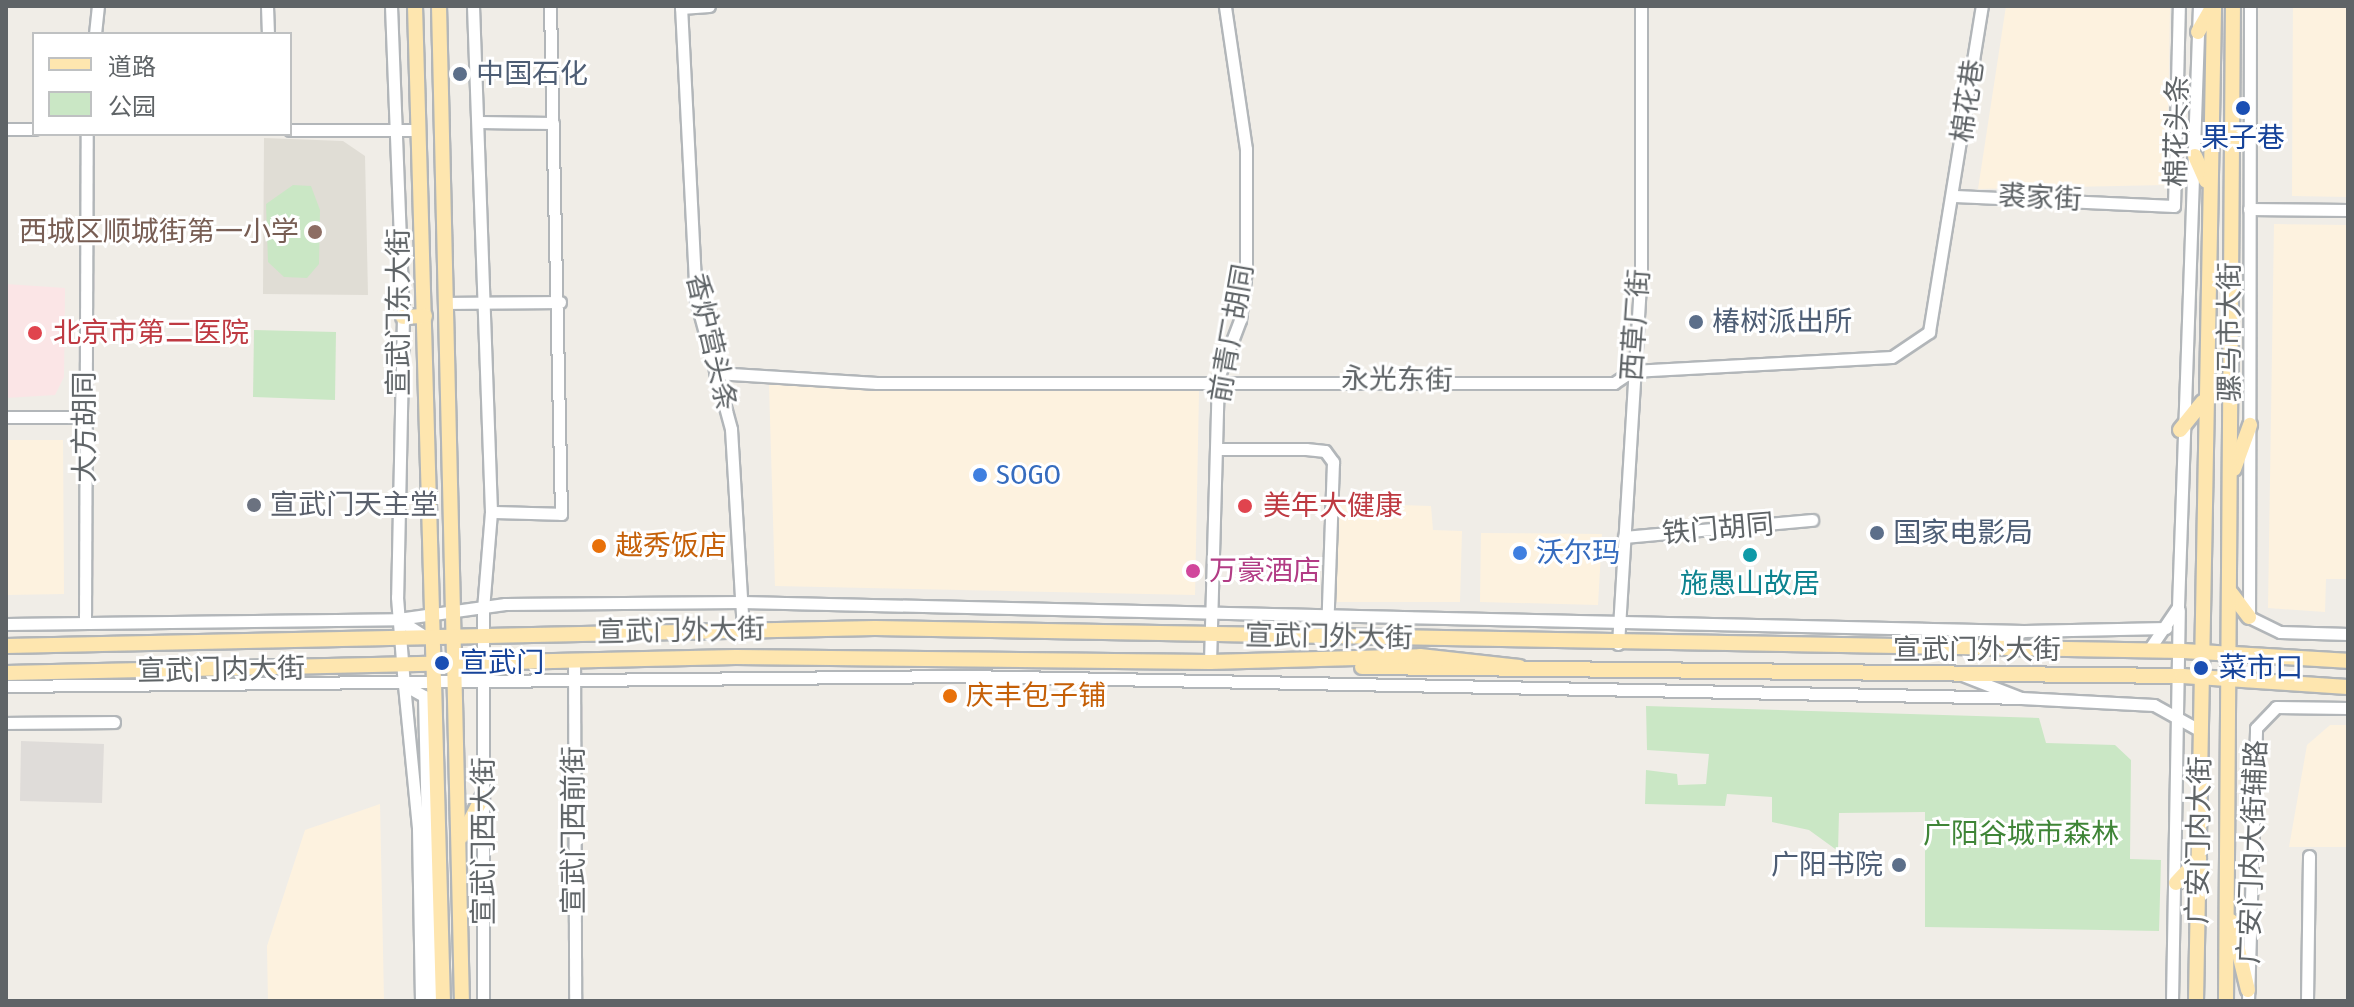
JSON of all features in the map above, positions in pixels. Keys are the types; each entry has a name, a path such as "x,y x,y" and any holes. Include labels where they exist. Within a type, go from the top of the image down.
{"main road":[{"name":"宣武门东大街","path":"415,6 434,609 431,637"},
{"name":"宣武门东大街","path":"439,6 457,635"},
{"path":"2198,32 2213,6"},
{"name":"骡马市大街","path":"2202,679 2203,402 2213,6"},
{"name":"骡马市大街","path":"2231,659 2233,6"},
{"path":"2195,156 2209,187"},
{"path":"403,317 425,316"},
{"path":"2180,430 2203,402"},
{"path":"2230,481 2250,425"},
{"path":"2230,591 2249,617"},
{"name":"宣武门外大街","path":"431,637 743,630 1211,635 1971,651 2182,651 2231,659 2348,661"},
{"name":"宣武门西大街","path":"457,635 462,1001"},
{"name":"宣武门西大街","path":"431,637 437,684 443,1001"},
{"name":"宣武门内大街","path":"6,646 431,637"},
{"name":"宣武门外大街","path":"436,665 486,660 574,659 1308,662 1420,656 1519,667 2182,676 2231,684 2348,687"},
{"name":"广安门内大街","path":"2226,1001 2231,659"},
{"name":"宣武门内大街","path":"6,673 436,665"},
{"name":"广安门内大街","path":"2196,1001 2202,679"},
{"path":"461,836 482,798"},
{"path":"2176,883 2199,858"},
{"path":"2226,899 2248,996"}],"street":[{"path":"95,32 98,6"},
{"path":"267,6 268,32"},
{"name":"宣武门东大街","path":"391,6 403,317 398,619 404,685"},
{"path":"473,6 480,122 491,512 483,609"},
{"path":"491,512 561,514 560,302 550,6"},
{"path":"681,7 709,6"},
{"name":"前青厂胡同","path":"1210,662 1218,378 1240,320 1246,270 1246,149 1225,6"},
{"name":"西草厂街","path":"1618,644 1632,371 1641,272 1641,6"},
{"name":"棉花巷","path":"1955,196 1982,6"},
{"name":"棉花头条","path":"2125,200 2174,206 2179,6"},
{"name":"骡马市大街","path":"2178,607 2180,430 2195,156 2199,6"},
{"name":"骡马市大街","path":"2249,617 2250,6"},
{"name":"香炉营头条","path":"681,7 688,211 696,300 731,429 743,630"},
{"path":"480,122 553,123"},
{"path":"6,129 32,129"},
{"path":"292,130 419,130"},
{"name":"大方胡同","path":"85,623 87,136"},
{"name":"永光东街","path":"715,373 877,383 1218,378 1614,383 1632,371 1892,357 1929,332 1955,196"},
{"name":"裘家街","path":"1955,196 2125,200"},
{"path":"2249,209 2348,210"},
{"path":"446,303 560,302"},
{"path":"6,417 85,417"},
{"path":"1216,449 1325,451 1333,462 1327,637"},
{"name":"铁门胡同","path":"1624,537 1812,520"},
{"path":"6,624 398,619 483,609 742,602 1619,618 2024,631 2167,627"},
{"path":"2148,651 2178,607"},
{"path":"2172,1001 2182,676 2178,607"},
{"name":"宣武门西大街","path":"483,609 487,681 482,798 483,1001"},
{"path":"2249,617 2280,632 2348,634"},
{"path":"398,619 431,637"},
{"path":"147,623 170,644"},
{"path":"1971,651 2024,631"},
{"name":"宣武门西前街","path":"574,659 575,1001"},
{"path":"1962,675 2021,698"},
{"path":"6,686 404,685 574,678 1398,681 2021,698 2154,705 2201,731"},
{"path":"404,685 424,696 437,684"},
{"path":"404,685 418,829 421,1001"},
{"name":"宣武门西大街","path":"424,696 431,1001"},
{"name":"广安门内大街辅路","path":"2248,996 2256,728 2271,709 2348,708"},
{"path":"2168,713 2181,740"},
{"path":"6,723 114,722"},
{"path":"2307,1001 2309,856"}],"shaded area":[{"path":"2006,6 2170,6 2167,185 1978,189"},
{"path":"2293,6 2348,6 2348,197 2292,196"},
{"name":"西城区顺城街第一小学","path":"264,138 343,141 365,156 368,295 263,294"},
{"path":"2274,224 2348,225 2348,579 2326,579 2325,612 2268,608"},
{"name":"北京市第二医院","path":"6,284 65,288 64,377 55,395 6,398"},
{"path":"769,384 1199,391 1195,595 775,586"},
{"path":"6,440 63,440 64,594 6,595"},
{"path":"1339,503 1431,506 1433,530 1462,531 1460,602 1336,602"},
{"name":"沃尔玛","path":"1481,533 1602,534 1598,605 1480,602"},
{"path":"2330,725 2348,725 2348,847 2289,847 2307,745"},
{"path":"21,741 104,744 102,803 20,801"},
{"path":"380,804 384,1001 268,1001 267,946 305,830"}],"green space":[{"path":"293,185 311,186 320,210 319,264 307,278 284,277 268,262 266,204"},
{"path":"254,330 336,332 335,400 253,397"},
{"name":"广阳谷城市森林","path":"1646,706 2039,718 2046,743 2115,745 2131,760 2130,859 2161,860 2159,931 1925,927 1925,812 1839,813 1838,851 1809,830 1772,822 1772,797 1727,794 1725,806 1645,804 1646,770 1677,774 1678,785 1706,784 1709,754 1647,750"}],"place":[{"name":"中国石化","path":"460,74"},
{"name":"果子巷","path":"2243,108"},
{"name":"西城区顺城街第一小学","path":"315,232"},
{"name":"椿树派出所","path":"1696,322"},
{"name":"北京市第二医院","path":"35,333"},
{"name":"SOGO","path":"980,475"},
{"name":"宣武门天主堂","path":"254,505"},
{"name":"美年大健康","path":"1245,506"},
{"name":"国家电影局","path":"1877,533"},
{"name":"越秀饭店","path":"599,546"},
{"name":"沃尔玛","path":"1520,553"},
{"name":"施愚山故居","path":"1750,555"},
{"name":"万豪酒店","path":"1193,571"},
{"name":"宣武门","path":"442,663"},
{"name":"菜市口","path":"2201,668"},
{"name":"庆丰包子铺","path":"950,696"},
{"name":"广阳书院","path":"1899,865"}]}
